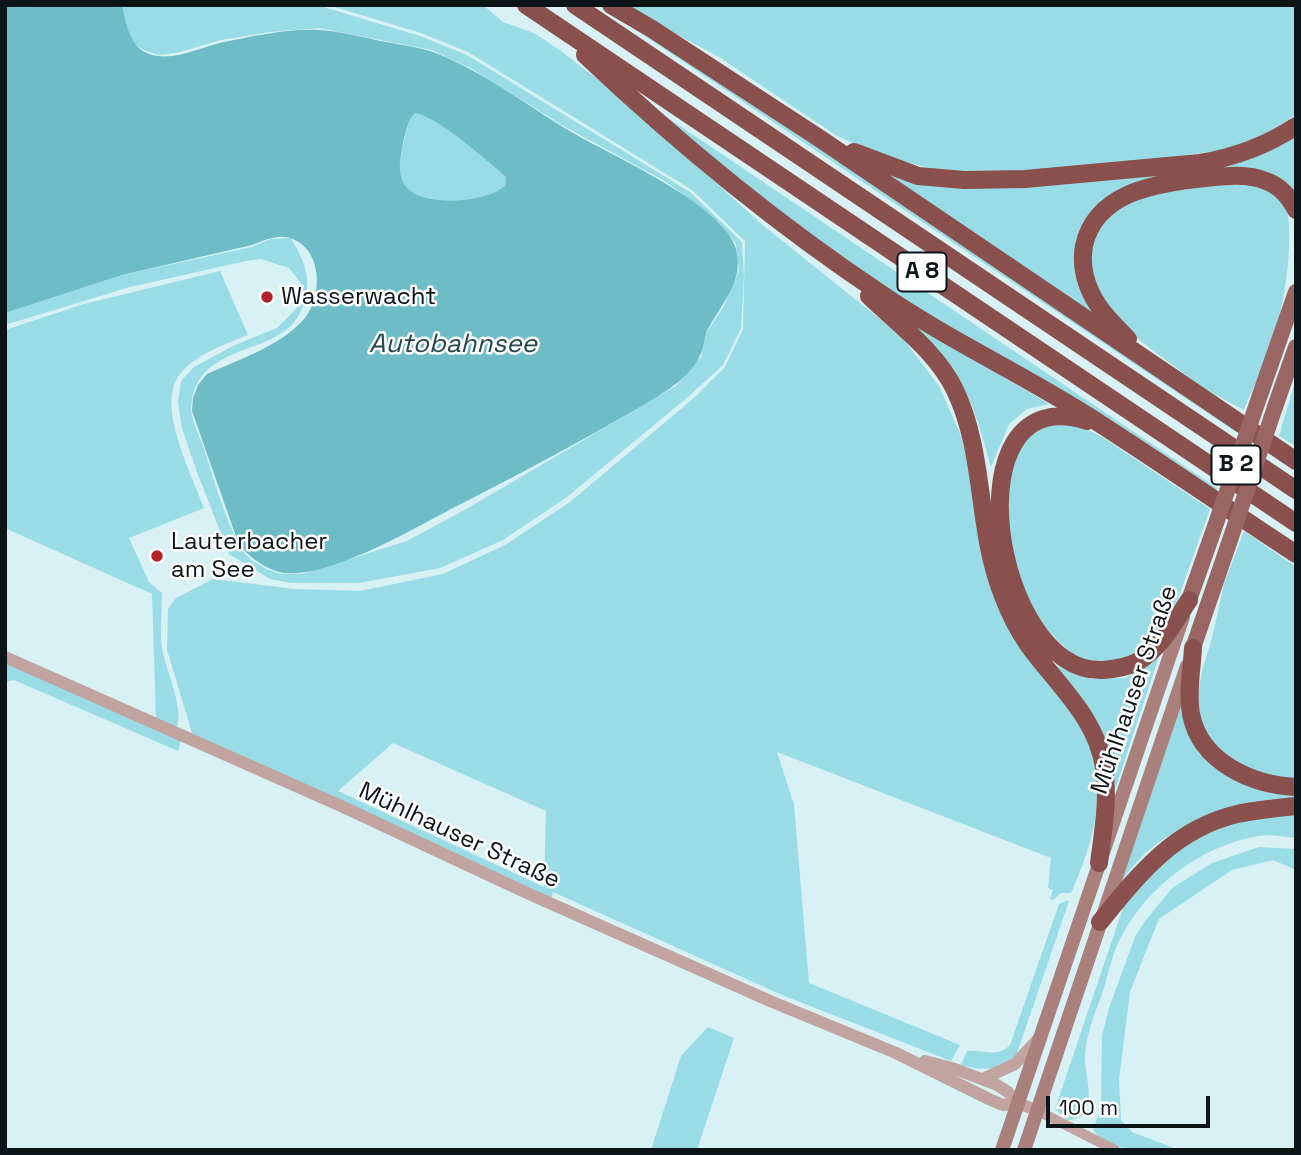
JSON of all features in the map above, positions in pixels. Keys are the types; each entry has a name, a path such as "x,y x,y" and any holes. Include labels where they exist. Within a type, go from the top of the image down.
{"highway":[{"name":"A 8","path":"526,5 1296,523"},
{"name":"A 8","path":"575,5 1296,490"},
{"path":"611,5 819,138 1296,461"},
{"path":"548,20 640,107 825,255 942,334 1078,410 1296,554"},
{"path":"819,138 918,176 964,180 1025,179 1222,159 1264,145 1296,126"},
{"path":"1164,372 1116,327 1092,295 1084,274 1083,252 1090,228 1097,217 1122,197 1145,188 1171,182 1226,176 1247,176 1274,184 1296,210"},
{"path":"825,255 922,344 954,388 973,442 990,552 1003,597 1027,642 1083,716 1100,748 1106,788 1100,863"},
{"path":"1117,435 1090,422 1056,415 1026,427 1010,448 1003,474 1001,524 1009,569 1020,600 1033,625 1054,651 1073,664 1096,670 1130,665 1150,653 1189,600"},
{"path":"1193,648 1191,713 1204,745 1220,760 1243,774 1275,785 1296,787"},
{"path":"1100,922 1150,862 1184,835 1234,815 1296,806"}],"main road":[{"name":"Mühlhauser Straße","path":"1002,1150 1296,292"},
{"name":"Mühlhauser Straße","path":"1024,1150 1296,347"}],"street":[{"name":"Mühlhauser Straße","path":"5,657 685,963 896,1053 991,1100 1003,1105 1018,1103"},
{"path":"983,1079 1015,1064 1041,1036"},
{"name":"Mühlhauser Straße","path":"896,1053 983,1079 1008,1092 1018,1103"},
{"path":"1018,1103 1115,1150"}],"shaded area":[{"path":"122,5 317,5 420,36 467,55 690,192 742,242 744,278 741,328 723,365 567,497 503,540 440,568 359,583 291,583 270,579 229,554 182,428 178,402 181,381 194,367 235,345 277,328 296,309 301,296 301,283 289,268 261,259 246,261 130,287 5,325 5,313 122,275 252,247 271,239 291,238 307,277 304,303 296,319 285,331 221,360 208,370 196,387 191,410 225,513 243,551 266,569 281,574 302,574 407,541 676,386 701,357 707,332 724,306 739,270 736,244 721,225 663,180 567,128 472,69 432,50 319,28 221,40 159,55 134,44 128,35"},
{"path":"328,5 483,5 503,22 534,33 636,109 759,222 901,336 939,386 967,457 983,554 1090,745 1097,784 1095,820 1086,856 1071,893 1061,893 1053,900 1050,899 1053,890 1048,888 1051,858 777,752 794,805 809,983 960,1045 951,1061 782,995 553,892 551,900 193,736 167,650 168,609 176,598 213,579 294,589 360,591 443,574 505,545 570,502 694,398 725,367 743,329 745,241 692,190 468,52 421,33","holes":["393,743 546,811 544,887 338,791"]},
{"path":"622,5 1296,5 1296,114 1236,148 1158,159 1020,171 929,168 880,155 837,136 719,57"},
{"path":"625,18 1238,427 1236,432 624,22"},
{"path":"649,105 1217,488 1216,494 944,330 783,214 648,107"},
{"path":"415,113 436,122 474,150 506,177 505,186 496,192 469,199 438,200 412,192 404,185 400,164 407,126"},
{"path":"1296,131 1296,200 1219,168 1250,159"},
{"path":"869,169 888,173 1174,172 1083,229 1103,323"},
{"path":"1219,184 1266,188 1281,196 1287,209 1289,251 1283,302 1272,346 1244,410 1203,388 1134,336 1102,301 1087,260 1103,220 1139,196"},
{"path":"220,271 248,335 229,342 192,363 178,377 173,390 174,423 204,508 129,538 149,582 162,593 162,646 177,702 176,728 156,718 152,594 5,528 5,330 84,304"},
{"path":"905,319 1049,404 1027,409 1009,424 991,467 976,417 960,382 942,358"},
{"path":"1296,379 1296,446 1279,436"},
{"path":"1075,424 1102,437 1210,509 1179,596 1157,635 1128,658 1097,664 1076,657 1030,610 1013,556 1009,523 1009,463 1019,443 1043,426"},
{"path":"1244,531 1296,567 1296,781 1256,773 1233,761 1213,744 1199,724 1195,709 1224,584"},
{"path":"1159,656 1113,796 1054,665 1091,679 1126,678"},
{"path":"5,663 181,740 178,751 14,680 5,682"},
{"path":"1185,692 1199,750 1296,794 1296,799 1246,808 1198,821 1156,845 1137,862 1121,883"},
{"path":"1296,811 1296,838 1258,836 1216,849 1178,871 1161,885 1132,918 1116,949 1087,1038 1085,1055 1088,1105 1078,1118 1067,1120 1055,1109 1124,905 1174,849 1221,825"},
{"path":"1259,847 1296,849 1296,870 1273,860 1232,870 1159,919 1130,992 1119,1079 1121,1120 1132,1132 1179,1150 1132,1149 1111,1144 1093,1130 1101,1107 1102,1036 1109,1008 1135,937 1172,888 1212,863"},
{"path":"1069,901 1017,1053 998,1067 977,1068 961,1065 967,1051 995,1053 1010,1045 1059,904"},
{"path":"708,1027 734,1038 697,1150 651,1150 681,1056"}],"water":[{"name":"Autobahnsee","path":"5,5 122,5 131,38 141,50 158,56 183,54 259,35 308,30 344,33 433,52 484,77 563,127 684,195 724,229 735,246 738,258 735,279 707,330 697,361 671,388 573,445 391,540 345,561 302,573 284,573 271,569 254,559 239,545 192,411 198,385 207,374 272,344 305,318 315,298 317,275 310,253 303,245 288,237 272,238 122,275 5,313","holes":["415,113 425,116 462,140 506,177 505,186 482,196 451,200 436,200 410,191 400,173 403,143 412,116"]}],"place":[{"name":"Wasserwacht","path":"267,297"},
{"name":"Lauterbacher am See","path":"157,556"}]}
